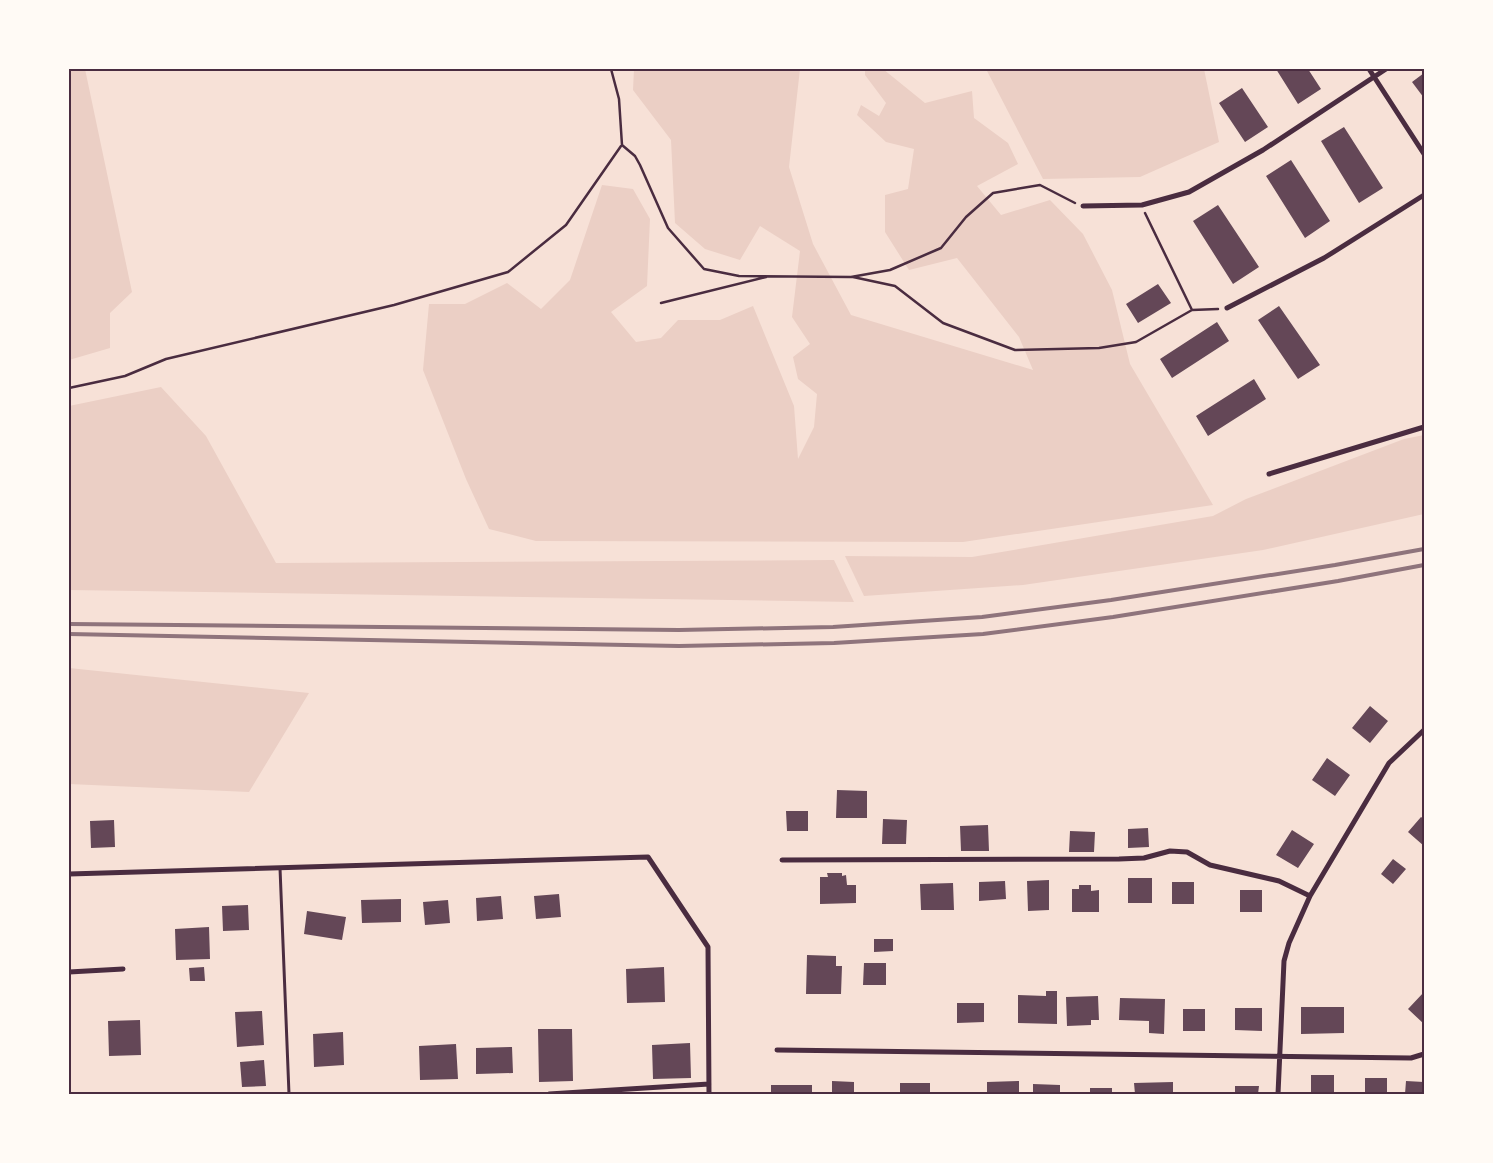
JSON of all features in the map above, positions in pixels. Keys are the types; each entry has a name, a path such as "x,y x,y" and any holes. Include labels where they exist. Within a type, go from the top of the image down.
{"street":[{"path":"1369,69 1424,154"},
{"path":"1083,206 1142,205 1189,192 1263,150 1386,69"},
{"path":"1227,308 1324,258 1424,195"},
{"path":"1269,474 1424,427"},
{"path":"1278,1094 1284,961 1290,943 1310,896 1389,763 1424,730"},
{"path":"782,860 1119,860 1144,858 1170,851 1187,852 1210,865 1279,881 1310,896"},
{"path":"69,874 648,857 708,947 709,1094"},
{"path":"69,972 123,969"},
{"path":"776,1050 1412,1058 1424,1054"},
{"path":"549,1094 709,1084"}],"lane":[{"path":"280,868 289,1094"}],"path":[{"path":"69,388 125,376 166,359 394,305 508,272 566,224 622,145 619,99 611,69"},
{"path":"622,145 638,160 668,228 704,268 739,276 851,277 895,286 943,324 1015,350 1099,348 1136,342 1192,310 1227,308"},
{"path":"851,277 890,270 941,248 966,217 993,193 1040,185 1083,206"},
{"path":"1142,205 1192,310"},
{"path":"661,303 770,276"}],"shaded area":[{"path":"69,69 85,69 132,292 110,313 110,348 69,360"},
{"path":"634,69 800,69 789,167 813,244 851,315 1033,370 1019,337 957,258 909,270 885,232 885,195 908,189 914,149 886,142 857,115 861,105 879,116 886,103 865,75 865,69 883,69 925,103 972,91 974,118 1008,143 1018,164 977,186 1001,215 1050,200 1083,234 1112,290 1130,364 1213,505 963,542 536,541 489,529 466,479 423,370 429,304 465,304 507,283 541,309 570,280 602,185 633,189 650,219 647,286 611,312 636,342 661,338 678,320 720,320 753,306 794,406 798,459 814,427 817,394 798,379 793,357 810,344 792,317 800,251 760,226 740,260 705,249 675,223 671,140 633,90"},
{"path":"986,69 1204,69 1219,142 1140,177 1043,179"},
{"path":"161,387 206,436 276,563 834,560 854,602 69,590 69,406"},
{"path":"1424,435 1424,514 1263,550 1023,585 864,596 845,556 972,557 1213,516 1246,499 1404,439"},
{"path":"69,668 309,693 249,792 69,784"}],"building":[{"path":"1276,69 1308,69 1321,89 1298,104"},
{"path":"1424,73 1424,98 1412,82"},
{"path":"1242,88 1268,127 1245,142 1219,103"},
{"path":"1344,127 1383,188 1359,203 1321,141"},
{"path":"1291,160 1330,221 1305,238 1266,176"},
{"path":"1218,205 1259,267 1233,284 1193,221"},
{"path":"1158,284 1171,303 1138,323 1126,304"},
{"path":"1279,306 1320,365 1298,379 1258,320"},
{"path":"1217,322 1229,341 1172,378 1160,359"},
{"path":"1254,379 1266,399 1208,436 1196,416"},
{"path":"1370,706 1388,721 1370,743 1352,728"},
{"path":"1327,758 1350,775 1335,796 1312,780"},
{"path":"837,790 867,791 867,818 836,818"},
{"path":"786,811 808,811 808,831 787,831"},
{"path":"1421,817 1424,819 1424,846 1408,832"},
{"path":"883,819 907,820 906,844 882,844"},
{"path":"114,820 115,847 91,848 90,821"},
{"path":"988,825 989,851 961,851 960,826"},
{"path":"1148,828 1149,847 1128,848 1128,829"},
{"path":"1292,830 1314,844 1298,868 1276,855"},
{"path":"1070,831 1095,832 1094,852 1069,852"},
{"path":"1393,859 1406,869 1393,884 1381,874"},
{"path":"827,873 842,873 842,876 846,875 847,885 856,885 856,903 820,904 820,877 828,877"},
{"path":"1128,878 1152,878 1152,903 1128,903"},
{"path":"1049,880 1049,910 1028,911 1027,881"},
{"path":"1005,881 1006,899 979,901 979,882"},
{"path":"1172,882 1194,882 1194,904 1172,904"},
{"path":"953,883 954,910 921,910 920,884"},
{"path":"1079,885 1091,885 1091,891 1099,890 1099,912 1072,912 1072,889 1079,889"},
{"path":"1240,890 1262,890 1262,912 1240,912"},
{"path":"559,894 561,917 536,919 534,896"},
{"path":"501,896 503,919 477,921 476,898"},
{"path":"401,899 401,922 362,923 361,900"},
{"path":"448,900 450,923 425,925 423,902"},
{"path":"248,905 249,930 223,931 222,906"},
{"path":"307,911 346,917 342,940 304,934"},
{"path":"209,927 210,959 176,960 175,929"},
{"path":"874,939 893,939 893,951 874,952"},
{"path":"807,955 836,956 836,966 842,966 841,994 806,994"},
{"path":"864,963 886,963 886,985 863,985"},
{"path":"204,967 205,981 190,981 189,968"},
{"path":"664,967 665,1002 627,1003 626,969"},
{"path":"1046,991 1057,991 1057,1024 1018,1023 1018,995 1046,996"},
{"path":"1424,992 1424,1024 1408,1009"},
{"path":"1098,996 1099,1020 1091,1020 1091,1025 1067,1026 1066,997"},
{"path":"1120,998 1165,999 1164,1034 1149,1033 1149,1021 1119,1020"},
{"path":"957,1003 984,1003 984,1022 957,1023"},
{"path":"1301,1007 1344,1007 1344,1033 1301,1034"},
{"path":"1235,1008 1262,1008 1262,1031 1235,1030"},
{"path":"1183,1009 1205,1009 1205,1031 1183,1031"},
{"path":"262,1011 264,1045 237,1047 235,1012"},
{"path":"140,1020 141,1055 109,1056 108,1021"},
{"path":"538,1029 572,1029 573,1081 539,1082"},
{"path":"343,1032 344,1065 314,1067 313,1034"},
{"path":"690,1043 691,1078 653,1079 652,1045"},
{"path":"456,1044 458,1079 420,1080 419,1046"},
{"path":"512,1047 513,1073 476,1074 476,1048"},
{"path":"264,1060 266,1086 242,1087 240,1062"},
{"path":"1311,1075 1334,1075 1334,1094 1311,1094"},
{"path":"1365,1078 1387,1078 1387,1094 1365,1094"},
{"path":"832,1081 854,1082 854,1094 832,1094"},
{"path":"1019,1081 1019,1094 987,1094 987,1082"},
{"path":"1406,1081 1424,1082 1424,1094 1405,1094"},
{"path":"1173,1082 1173,1094 1135,1094 1134,1083"},
{"path":"900,1083 930,1083 930,1094 900,1094"},
{"path":"1033,1084 1060,1085 1060,1094 1033,1094"},
{"path":"771,1085 812,1085 812,1094 771,1094"},
{"path":"1235,1086 1259,1086 1258,1094 1235,1094"},
{"path":"1090,1088 1112,1088 1112,1094 1090,1094"}],"railway":[{"path":"69,624 679,630 833,627 982,617 1111,600 1424,549"},
{"path":"69,634 679,646 834,643 983,634 1113,617 1338,581 1424,565"}]}
